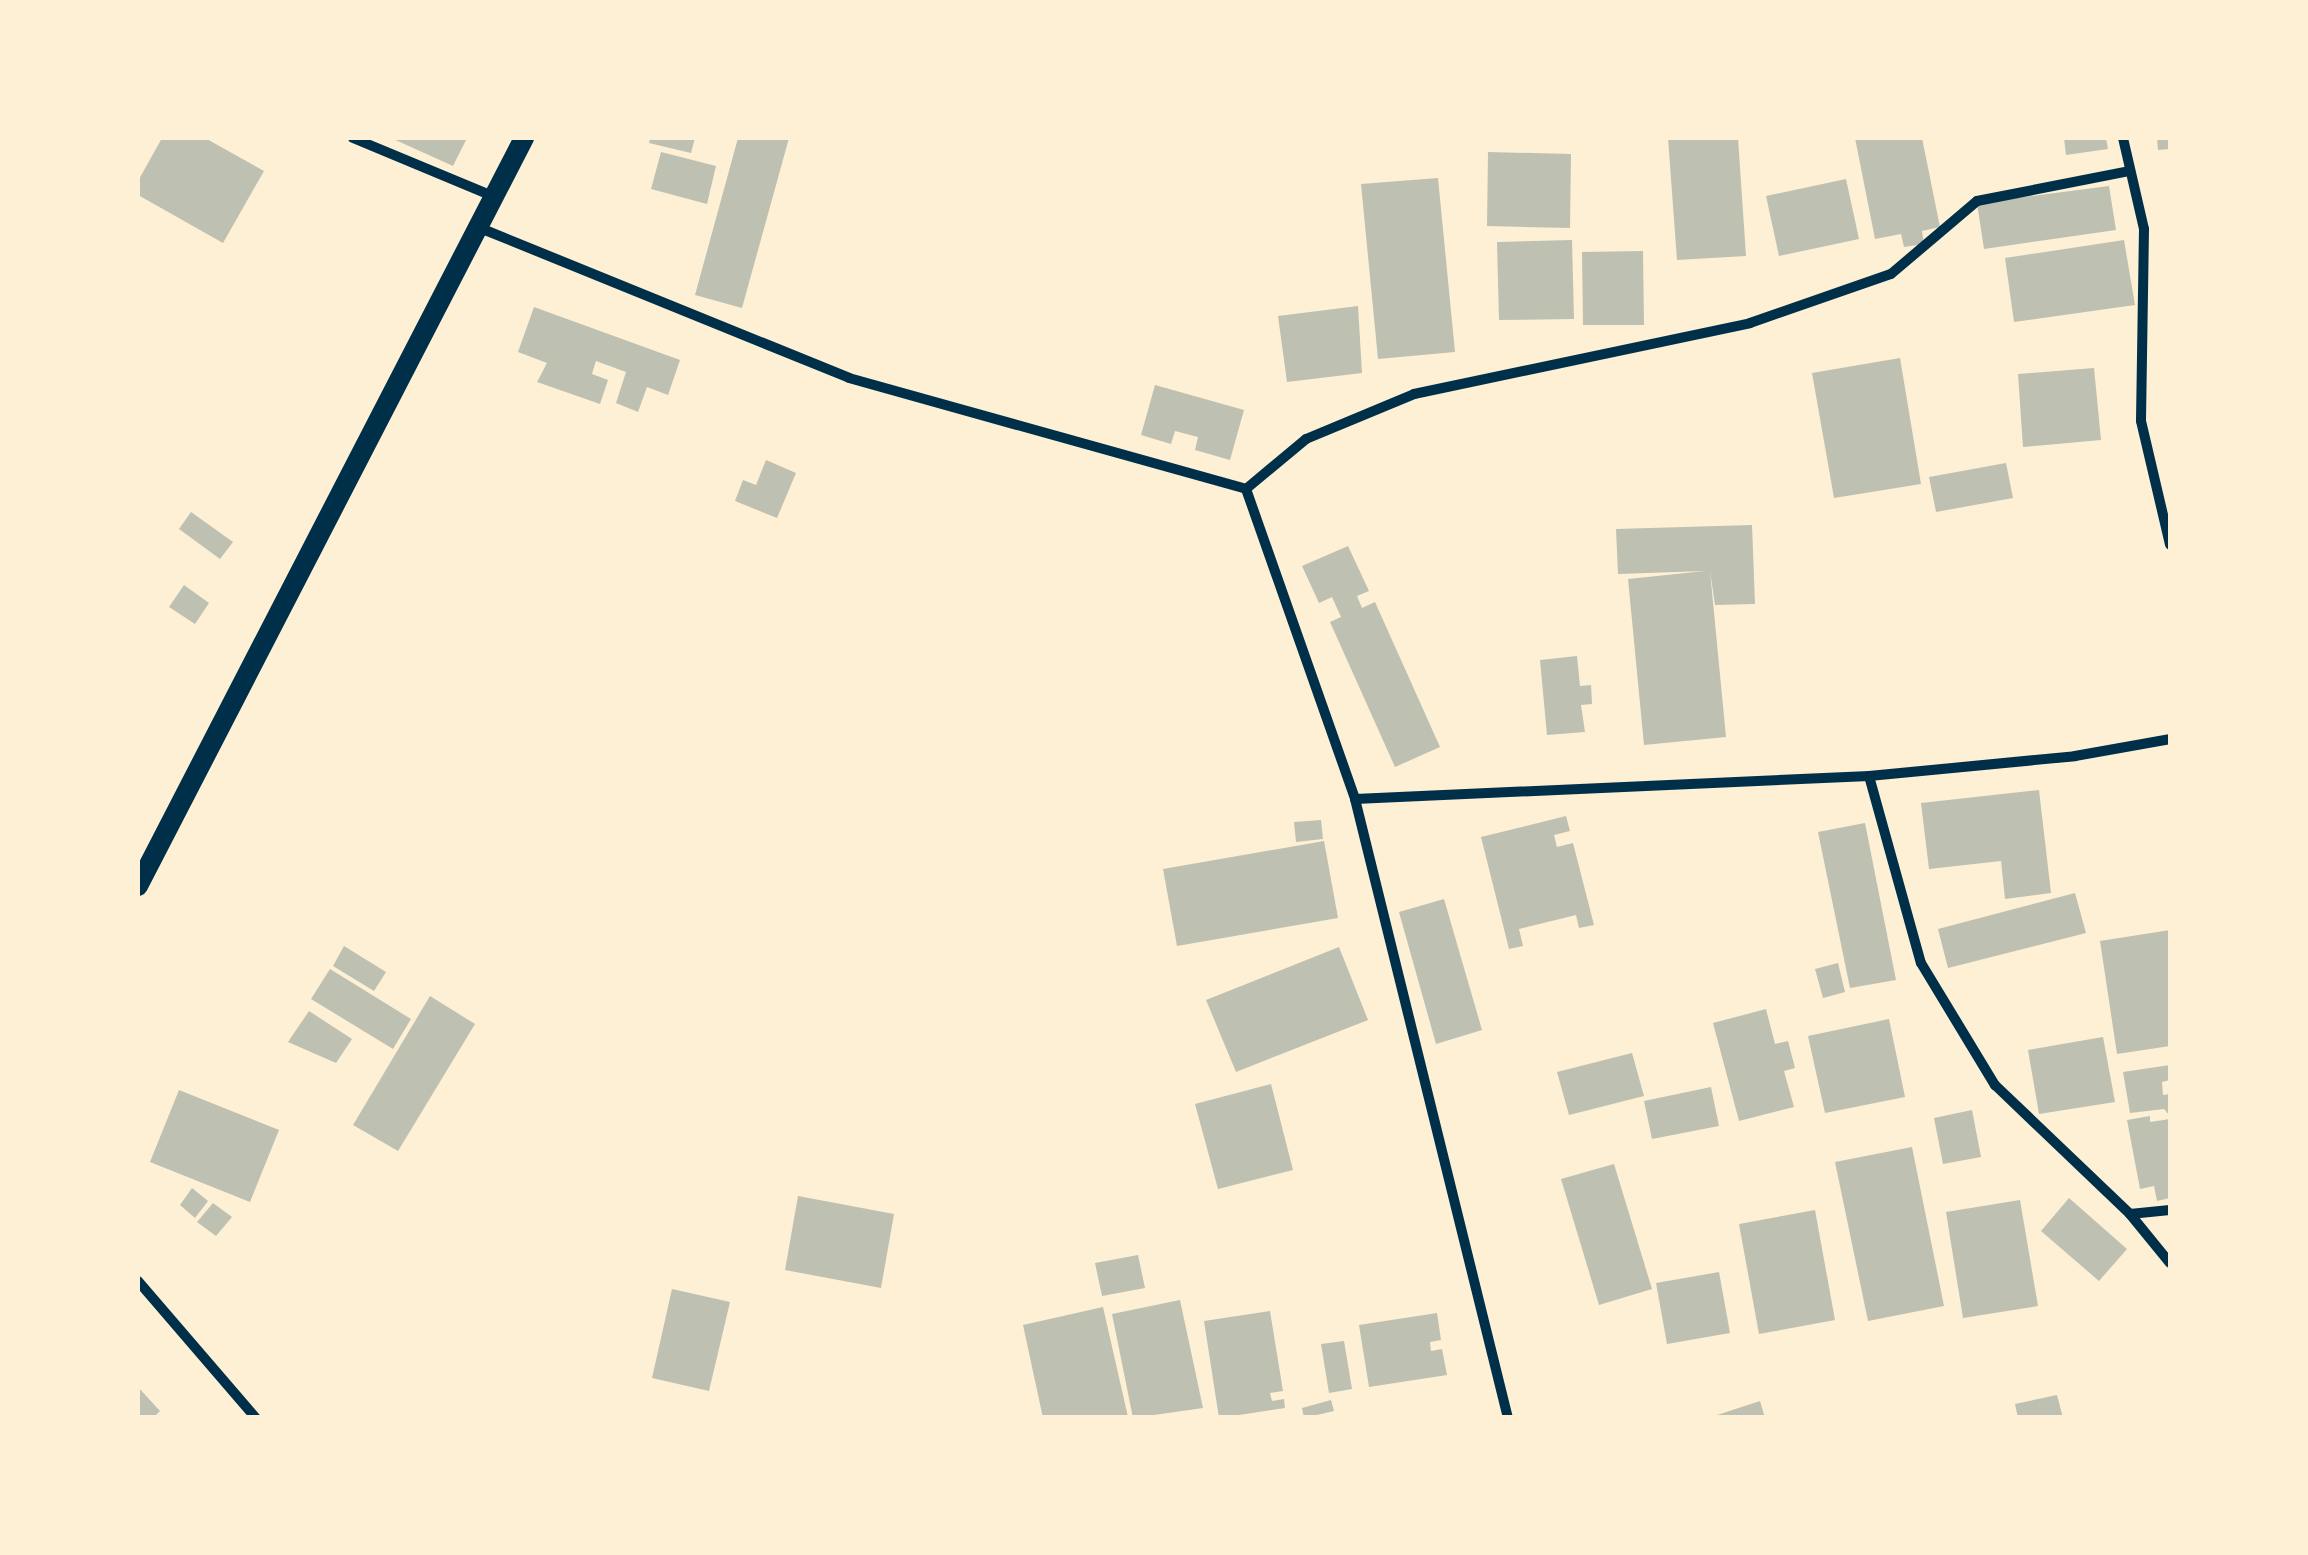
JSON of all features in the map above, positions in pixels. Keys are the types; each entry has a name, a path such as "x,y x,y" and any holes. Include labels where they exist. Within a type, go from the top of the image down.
{"main road":[{"path":"140,871 524,138"}],"street":[{"path":"353,138 495,198"},
{"path":"2122,138 2144,230 2141,421 2170,545"},
{"path":"1246,489 1306,439 1414,394 1750,324 1891,274 1978,200 2130,171"},
{"path":"480,228 849,378 1246,489"},
{"path":"1246,489 1355,799 1508,1418"},
{"path":"1355,799 1869,776 2075,756 2170,738"},
{"path":"1869,776 1921,963 1996,1084 2130,1214 2170,1264"},
{"path":"2130,1214 2170,1210"},
{"path":"138,1281 256,1418"}],"building":[{"path":"162,138 205,138 264,171 223,243 138,195 138,181"},
{"path":"391,138 467,138 453,166"},
{"path":"650,138 695,138 691,153 649,143"},
{"path":"738,138 789,138 742,308 695,295"},
{"path":"1668,138 1738,138 1746,256 1677,260"},
{"path":"1855,138 1922,138 1940,227 1922,231 1924,244 1904,247 1901,234 1875,239"},
{"path":"2064,138 2106,138 2108,149 2066,155"},
{"path":"2157,138 2170,138 2170,149 2158,150"},
{"path":"661,152 716,166 707,204 651,189"},
{"path":"1488,152 1571,154 1570,228 1487,226"},
{"path":"1438,178 1455,352 1378,359 1361,184"},
{"path":"1846,179 1859,239 1779,256 1766,196"},
{"path":"2109,186 2116,230 1984,249 1977,203"},
{"path":"1572,240 1574,319 1499,320 1497,242"},
{"path":"2124,240 2135,305 2014,322 2005,258"},
{"path":"1643,251 1644,325 1583,325 1582,252"},
{"path":"1358,306 1362,373 1287,382 1278,316"},
{"path":"534,307 680,360 668,395 647,387 638,412 616,403 626,372 596,361 592,374 608,380 600,404 537,382 547,363 518,352"},
{"path":"1900,358 1921,484 1834,498 1812,373"},
{"path":"2094,368 2101,440 2023,447 2018,374"},
{"path":"1155,385 1244,410 1230,460 1195,450 1198,437 1175,431 1171,444 1141,435"},
{"path":"766,460 796,473 777,518 735,501 743,480 756,485"},
{"path":"2006,463 2013,498 1936,512 1929,477"},
{"path":"191,512 233,542 220,559 179,529"},
{"path":"1752,525 1755,604 1715,605 1710,571 1726,737 1644,745 1628,579 1705,571 1618,574 1616,529"},
{"path":"1348,546 1369,591 1357,596 1362,608 1375,602 1440,747 1395,767 1330,622 1341,617 1332,597 1319,603 1302,566"},
{"path":"184,585 209,603 195,624 169,607"},
{"path":"1577,656 1580,686 1591,685 1592,704 1581,705 1585,732 1547,735 1540,660"},
{"path":"2039,790 2051,893 2005,899 2001,861 1929,869 1921,803"},
{"path":"1566,816 1570,831 1554,835 1557,847 1573,843 1594,925 1579,928 1576,915 1519,929 1523,946 1509,949 1481,837"},
{"path":"1321,820 1323,839 1296,842 1294,822"},
{"path":"1865,823 1896,980 1850,988 1818,832"},
{"path":"1324,841 1338,918 1177,946 1163,869"},
{"path":"2075,893 2086,933 1948,968 1938,929"},
{"path":"1444,899 1482,1030 1436,1044 1399,912"},
{"path":"2170,930 2170,1046 2117,1054 2100,941"},
{"path":"344,946 386,972 374,991 333,966"},
{"path":"1339,947 1368,1020 1236,1072 1206,1000"},
{"path":"1838,963 1845,992 1823,998 1815,969"},
{"path":"330,969 411,1019 393,1049 311,999"},
{"path":"430,996 475,1024 398,1151 353,1125"},
{"path":"1766,1009 1775,1044 1788,1041 1795,1068 1784,1071 1794,1107 1739,1121 1713,1023"},
{"path":"309,1011 352,1039 336,1063 288,1042"},
{"path":"1889,1019 1905,1097 1825,1113 1808,1036"},
{"path":"2103,1037 2115,1102 2039,1114 2028,1050"},
{"path":"1632,1053 1644,1096 1569,1115 1557,1072"},
{"path":"2170,1065 2170,1080 2162,1082 2163,1095 2170,1094 2170,1116 2164,1109 2130,1113 2123,1072"},
{"path":"1271,1084 1293,1170 1218,1189 1195,1104"},
{"path":"1711,1087 1719,1126 1652,1139 1644,1101"},
{"path":"179,1090 279,1130 250,1202 150,1162"},
{"path":"1972,1110 1981,1157 1943,1164 1934,1118"},
{"path":"2150,1116 2150,1122 2170,1119 2170,1198 2157,1201 2154,1186 2140,1189 2127,1120"},
{"path":"1912,1147 1944,1306 1868,1321 1835,1162"},
{"path":"1614,1164 1652,1289 1599,1305 1561,1179"},
{"path":"192,1188 208,1201 195,1218 180,1205"},
{"path":"798,1196 894,1214 881,1288 785,1270"},
{"path":"2069,1198 2127,1249 2099,1281 2041,1231"},
{"path":"2020,1200 2038,1306 1963,1318 1946,1212"},
{"path":"213,1203 232,1217 216,1236 197,1222"},
{"path":"1815,1210 1835,1320 1759,1334 1739,1224"},
{"path":"1138,1255 1145,1288 1102,1296 1095,1263"},
{"path":"1719,1272 1730,1333 1667,1344 1656,1283"},
{"path":"672,1289 730,1302 709,1391 652,1378"},
{"path":"1180,1300 1203,1408 1133,1418 1112,1314"},
{"path":"1103,1307 1128,1417 1043,1418 1023,1325"},
{"path":"1270,1311 1283,1391 1270,1393 1272,1401 1284,1399 1285,1408 1219,1418 1204,1321"},
{"path":"1437,1313 1441,1340 1430,1342 1431,1351 1442,1349 1447,1375 1369,1387 1359,1325"},
{"path":"1344,1341 1352,1389 1329,1393 1321,1344"},
{"path":"138,1387 160,1411 153,1418 138,1418"},
{"path":"2057,1395 2063,1418 2018,1418 2015,1404"},
{"path":"1331,1400 1334,1411 1304,1418 1302,1408"},
{"path":"1760,1401 1765,1418 1711,1417"}]}
